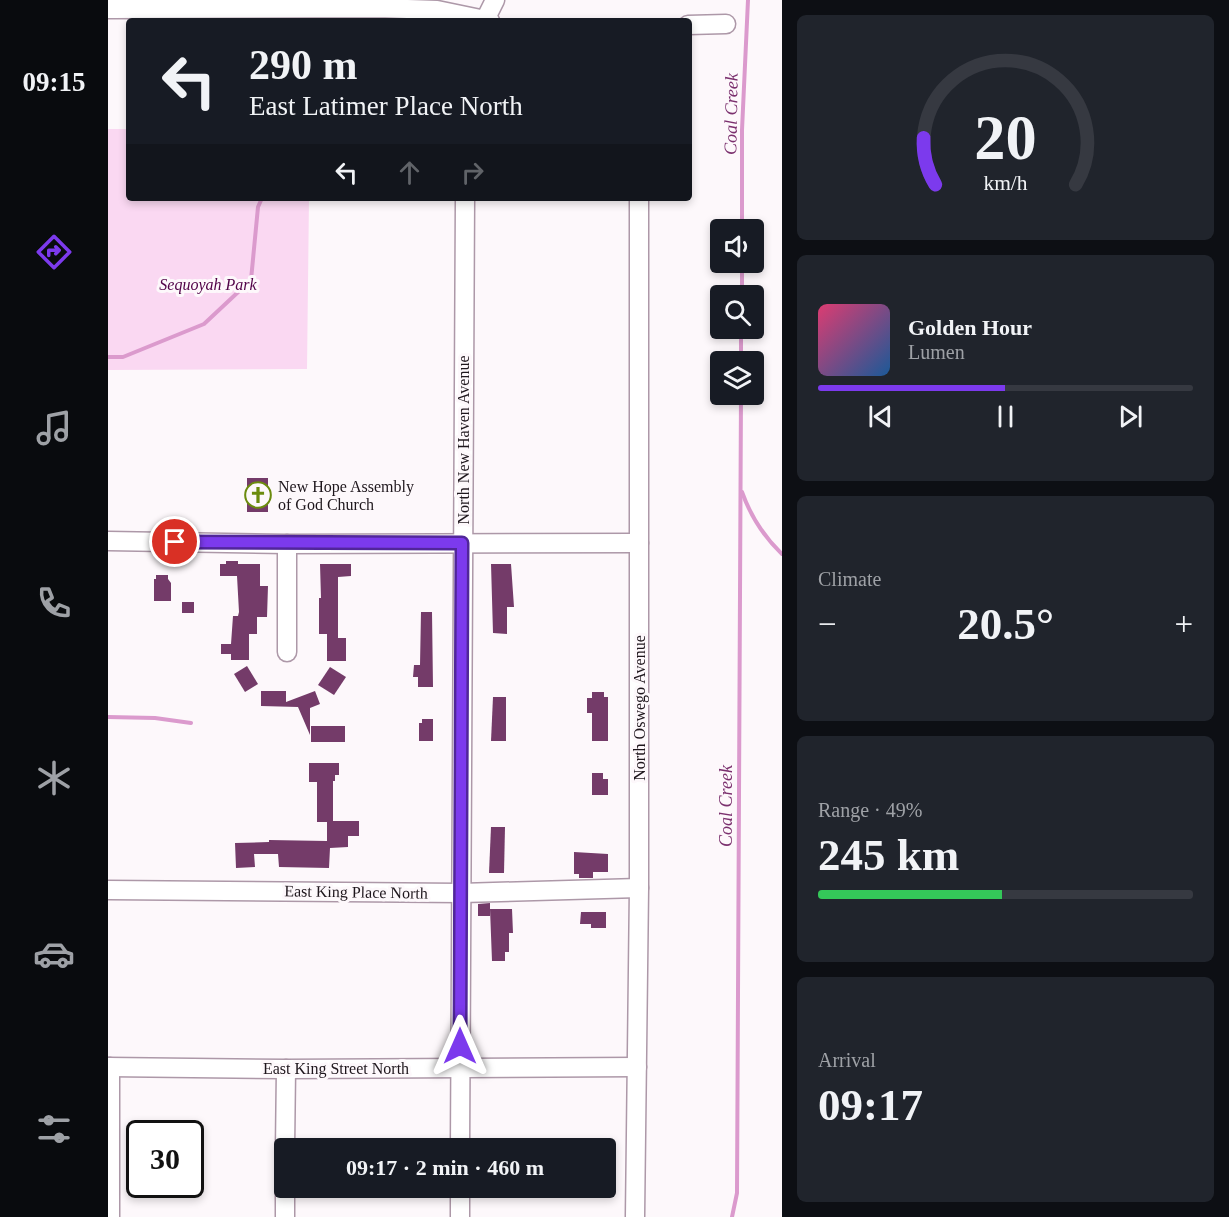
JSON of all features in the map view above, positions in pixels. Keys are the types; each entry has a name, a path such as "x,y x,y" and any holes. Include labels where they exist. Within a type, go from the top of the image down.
{"street":[{"path":"481,18 495,0"},
{"path":"108,9 378,8 437,10 471,18"},
{"path":"692,25 726,24"},
{"name":"North New Haven Avenue","path":"460,1138 465,201"},
{"name":"North Oswego Avenue","path":"635,1217 639,888 639,201"},
{"path":"108,541 287,544 639,543"},
{"path":"287,544 287,652"},
{"name":"East King Place North","path":"108,890 461,893 639,888"},
{"path":"109,1067 110,1217"},
{"name":"East King Street North","path":"109,1067 285,1069 637,1067"},
{"path":"285,1069 285,1138"},
{"path":"285,1198 285,1217"},
{"path":"460,1198 460,1217"}],"green space":[{"name":"Sequoyah Park","path":"108,129 126,129 126,201 309,201 307,369 108,370"}],"building":[{"name":"New Hope Assembly of God Church","path":"247,478 268,478 268,512 247,512"},
{"path":"226,561 238,561 238,564 260,564 260,586 268,586 267,617 257,617 257,634 249,634 249,660 231,660 231,654 221,654 221,644 231,644 233,616 238,616 239,612 237,576 220,576 220,564 226,564"},
{"path":"320,564 351,564 351,576 338,577 338,638 346,638 346,661 327,661 327,634 319,634"},
{"path":"491,564 511,564 514,607 507,607 507,634 493,633"},
{"path":"156,575 168,575 171,583 171,601 154,601"},
{"path":"182,602 194,602 194,613 182,613"},
{"path":"421,612 432,612 433,687 418,687 418,677 413,677 414,665 420,665"},
{"path":"247,666 258,684 245,692 234,674"},
{"path":"330,667 346,677 334,695 318,685"},
{"path":"261,691 286,691 286,702 315,691 320,704 310,708 310,735 298,707 261,706"},
{"path":"592,692 604,692 604,697 608,697 608,741 592,741 592,713 587,713 587,698 592,698"},
{"path":"493,697 506,697 506,741 491,741"},
{"path":"422,719 433,719 433,741 419,741 419,723 422,723"},
{"path":"311,726 345,726 345,742 311,742"},
{"path":"309,763 339,763 339,775 335,775 335,781 333,781 333,821 359,821 359,836 348,836 348,847 330,848 329,868 279,867 278,854 254,854 255,867 236,868 235,843 269,842 269,840 327,841 327,822 317,822 317,782 309,782"},
{"path":"592,773 603,773 603,779 608,779 608,795 592,795"},
{"path":"491,827 505,827 504,873 489,873"},
{"path":"574,852 608,854 608,872 593,872 593,878 579,878 579,874 574,874"},
{"path":"490,903 490,916 478,916 478,904"},
{"path":"490,909 512,909 513,933 509,933 509,952 505,952 505,961 492,961"},
{"path":"581,912 606,912 606,928 591,928 591,924 580,924"}],"waterway":[{"name":"Coal Creek","path":"742,219 742,130 748,0"},
{"name":"Coal Creek","path":"108,357 123,357 204,324 251,280 258,207 261,201"},
{"name":"Coal Creek","path":"742,273 742,285"},
{"name":"Coal Creek","path":"741,339 741,351"},
{"name":"Coal Creek","path":"732,1217 737,1193 741,405"},
{"path":"742,492 758,526 782,554"},
{"name":"Coal Creek","path":"108,717 155,718 191,723"}],"place":[{"name":"New Hope Assembly of God Church","path":"258,495"}],"route":[{"path":"175,542 462,543 460,1046"}]}
